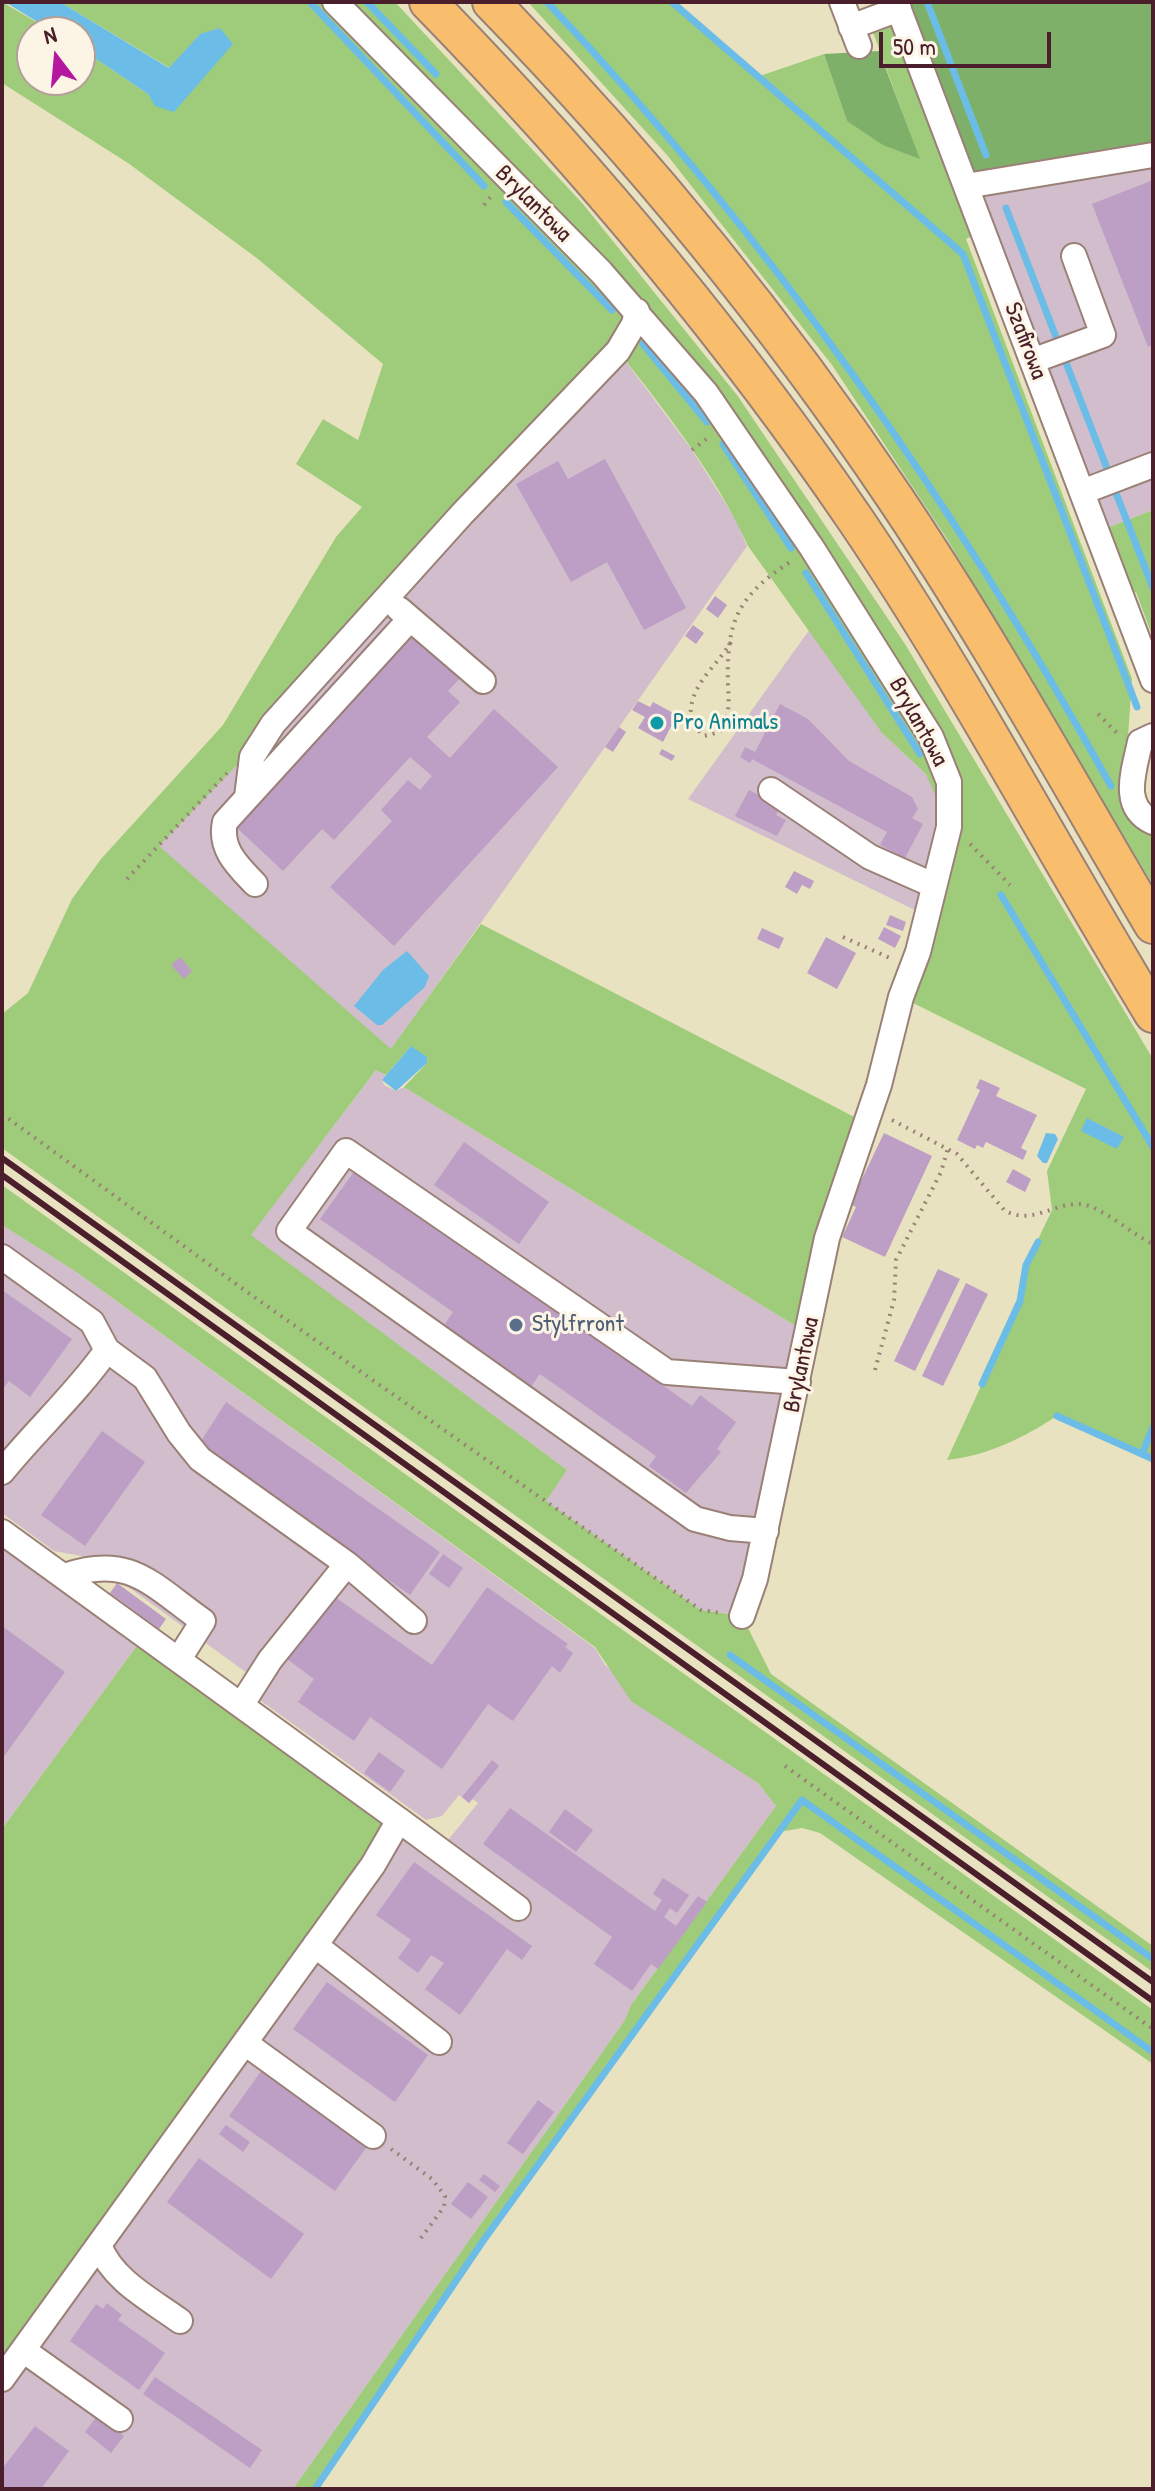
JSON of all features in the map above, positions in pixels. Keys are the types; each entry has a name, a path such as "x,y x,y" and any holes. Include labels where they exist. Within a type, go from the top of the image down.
{"highway":[{"path":"428,2 520,97 637,229 749,369 865,535 1153,1014"},
{"path":"491,2 671,200 786,344 893,495 997,659 1153,925"}],"street":[{"name":"Brylantowa","path":"335,2 637,311 728,423 812,548 938,751 951,793 949,827 913,966 871,1110 833,1213 766,1531 742,1616"},
{"path":"842,2 855,37 898,5"},
{"name":"Szafirowa","path":"898,5 1153,680"},
{"path":"966,186 1153,155"},
{"path":"1032,361 1103,335 1074,256"},
{"path":"247,797 248,769 260,741 385,597 618,351 634,324 637,311"},
{"path":"1082,492 1153,465"},
{"path":"385,597 483,681"},
{"path":"255,884 237,865 223,835 225,822 410,619"},
{"path":"1146,739 1131,793 1134,806 1153,822"},
{"path":"771,790 870,857 933,885"},
{"path":"766,1531 730,1528 695,1519 289,1231 346,1151 667,1372 798,1382"},
{"path":"2,1257 92,1322 107,1350 145,1378 179,1433 200,1459 347,1564 414,1621"},
{"path":"2,1472 33,1434 81,1386 107,1350"},
{"path":"2,1532 518,1908"},
{"path":"242,1704 270,1660 347,1564"},
{"path":"64,1576 99,1567 126,1569 203,1621 179,1659"},
{"path":"2,2379 373,1865 399,1820"},
{"path":"315,1945 439,2042"},
{"path":"245,2043 373,2136"},
{"path":"99,2245 109,2266 120,2277 180,2321"},
{"path":"23,2350 120,2419"}],"path":[{"path":"731,642 703,678 693,697 692,724 704,736 720,732 728,715 731,642 736,617 751,591 812,548"},
{"path":"1098,714 1114,733 1146,739"},
{"path":"127,879 260,741"},
{"path":"949,827 1010,885"},
{"path":"843,937 913,966"},
{"path":"871,1110 957,1154 998,1204 1014,1215 1036,1216 1067,1206 1088,1206 1153,1244"},
{"path":"2,1114 254,1297 701,1610 742,1616"},
{"path":"875,1370 894,1300 896,1260 941,1172 948,1148"},
{"path":"785,1766 1153,2029"},
{"path":"373,2136 443,2191 444,2207 418,2242"}],"shaded area":[{"path":"1153,155 1153,510 1097,532 966,186"},
{"path":"618,351 692,450 736,520 747,546 391,1050 158,846 260,741"},
{"path":"810,629 882,733 926,774 951,805 925,915 688,799"},
{"path":"377,1069 386,1075 382,1080 384,1085 396,1091 404,1087 809,1334 742,1616 701,1610 545,1501 567,1470 250,1235"},
{"path":"2,1225 75,1271 595,1648 605,1665 758,1783 776,1806 631,2005 625,2020 293,2489 2,2489 2,2379 399,1820 440,1850 478,1803 472,1799 469,1803 459,1795 442,1816 426,1820 239,1685 247,1673 87,1557 54,1551 2,1513"},
{"path":"2,1532 145,1635 2,1829"}],"green space":[{"path":"2,2 26,16 16,16 16,92 2,83"},
{"path":"60,2 395,2 583,204 737,395 905,644 1153,1059 1153,1459 1057,1416 1004,1445 976,1455 947,1460 1020,1301 1026,1265 1052,1210 1047,1171 1086,1089 901,997 949,827 926,774 882,733 748,546 721,494 689,445 618,351 260,741 159,846 391,1049 481,924 866,1123 809,1334 404,1087 427,1063 411,1046 386,1075 376,1070 251,1235 567,1470 546,1501 701,1610 742,1616 771,1674 1153,1946 1153,1972 2,1148 2,1014 28,993 72,899 101,859 223,725 336,537 362,507 296,464 323,419 358,440 383,364 258,259 128,163 22,96 96,96 96,59 148,94 156,106 200,34 170,68 96,24 96,16 83,16"},
{"path":"528,2 672,2 757,77 824,54 847,121 919,158 870,24 900,13 983,231 966,239 1132,679 1123,807 1132,823 1153,835 1153,885 947,539 832,365 667,155"},
{"path":"896,2 1153,2 1153,155 966,186"},
{"path":"879,51 920,159 883,145 847,121 824,54"},
{"path":"1153,510 1153,638 1136,592 1122,597 1097,532"},
{"path":"2,1185 1153,2010 1153,2064 820,1833 802,1828 779,1832 483,2241 315,2489 293,2489 625,2020 631,2005 776,1806 758,1783 631,1701 595,1647 75,1271 2,1225"},
{"path":"145,1635 399,1820 2,2379 2,1829"}],"water":[{"path":"5,2 60,2 83,16 28,16"},
{"path":"96,24 169,68 200,34 220,28 233,44 174,112 155,106 148,94 96,59"},
{"path":"407,951 429,976 425,987 382,1025 377,1025 354,1006 383,970"},
{"path":"411,1046 427,1057 427,1063 396,1091 382,1080"},
{"path":"1087,1118 1124,1137 1117,1149 1081,1131"},
{"path":"1046,1133 1055,1134 1058,1139 1047,1163 1043,1163 1037,1156"}],"building":[{"path":"1153,180 1153,345 1148,347 1092,204"},
{"path":"605,459 686,608 644,630 607,562 571,582 516,484 558,461 568,479"},
{"path":"715,596 727,605 718,618 706,609"},
{"path":"693,625 704,633 696,644 685,636"},
{"path":"414,634 461,677 448,691 460,702 427,737 450,758 494,709 558,767 394,946 330,887 392,821 381,810 408,780 420,790 432,776 410,757 334,840 322,829 283,871 236,827"},
{"name":"Pro Animals","path":"638,701 650,707 653,702 677,715 663,742 638,728 645,717 632,710"},
{"path":"780,704 808,719 849,761 912,797 918,809 912,818 923,824 905,858 880,845 887,832 752,759 750,763 740,757 745,747 755,752"},
{"path":"619,727 626,732 613,752 605,747"},
{"path":"662,749 675,756 672,761 659,754"},
{"path":"749,790 781,807 776,815 786,820 777,836 735,816"},
{"path":"794,871 814,881 810,889 802,885 797,894 785,887"},
{"path":"890,915 906,922 903,931 886,925"},
{"path":"884,927 901,936 895,948 878,939"},
{"path":"762,928 784,938 779,949 757,939"},
{"path":"826,937 856,953 837,989 807,973"},
{"path":"180,957 192,971 184,979 171,965"},
{"path":"980,1079 1000,1088 996,1096 1037,1115 1021,1148 1027,1151 1023,1160 986,1142 983,1148 977,1145 975,1149 957,1140 980,1090 976,1088"},
{"path":"884,1133 932,1156 885,1257 842,1237 856,1207 850,1204"},
{"path":"464,1142 549,1202 519,1244 434,1185"},
{"path":"356,1169 692,1406 700,1395 736,1422 717,1449 721,1452 686,1493 649,1466 656,1456 540,1374 528,1391 441,1330 453,1312 320,1219"},
{"path":"1013,1169 1031,1179 1025,1192 1006,1182"},
{"path":"938,1269 960,1279 915,1371 894,1361"},
{"path":"966,1283 988,1294 943,1386 922,1376"},
{"path":"2,1290 72,1339 30,1397 9,1381 2,1390"},
{"path":"226,1402 440,1552 410,1595 198,1446"},
{"path":"102,1431 145,1462 85,1546 41,1515"},
{"path":"443,1554 463,1568 449,1588 429,1574"},
{"path":"117,1583 166,1619 159,1629 110,1593"},
{"path":"487,1587 568,1644 565,1647 573,1653 560,1673 552,1666 513,1721 488,1704 442,1769 370,1717 354,1741 298,1702 314,1679 287,1659 332,1595 432,1665"},
{"path":"2,1626 65,1672 2,1759"},
{"path":"379,1752 405,1771 390,1792 364,1773"},
{"path":"492,1760 499,1766 469,1803 462,1797"},
{"path":"510,1808 655,1911 662,1900 653,1894 663,1878 689,1895 677,1913 670,1908 664,1917 676,1926 698,1896 707,1902 658,1969 651,1964 632,1991 594,1964 612,1937 483,1844"},
{"path":"565,1809 593,1830 576,1852 549,1832"},
{"path":"414,1862 532,1946 522,1960 507,1949 460,2015 425,1989 444,1963 431,1955 418,1973 398,1958 411,1940 376,1915"},
{"path":"327,1982 428,2055 395,2102 293,2029"},
{"path":"262,2070 368,2145 335,2191 229,2116"},
{"path":"538,2100 554,2112 523,2154 507,2143"},
{"path":"226,2125 250,2142 243,2152 219,2134"},
{"path":"199,2158 304,2234 271,2279 167,2202"},
{"path":"484,2174 500,2186 495,2192 479,2180"},
{"path":"468,2182 488,2197 471,2219 451,2204"},
{"path":"107,2303 122,2315 118,2320 165,2353 139,2390 70,2341 96,2304 103,2309"},
{"path":"155,2377 262,2450 250,2468 143,2394"},
{"path":"98,2415 124,2436 111,2453 85,2432"},
{"path":"35,2426 69,2451 41,2489 6,2489 2,2486 2,2469"}],"waterway":[{"path":"310,2 484,186"},
{"path":"367,2 436,74"},
{"path":"547,2 708,185 854,376 987,576 1111,786"},
{"path":"672,2 963,254 1137,707"},
{"path":"927,2 986,155"},
{"path":"506,202 612,310"},
{"path":"1006,208 1108,471"},
{"path":"643,344 707,422"},
{"path":"723,444 791,548"},
{"path":"1116,493 1153,588"},
{"path":"806,573 920,754"},
{"path":"1001,895 1153,1147"},
{"path":"982,1384 1020,1301 1026,1265 1038,1242"},
{"path":"1057,1416 1153,1459"},
{"path":"1142,1454 1153,1427"},
{"path":"730,1655 1153,1959"},
{"path":"315,2489 483,2241 802,1800 1153,2052"}],"railway":[{"path":"2,1158 1153,1982"},
{"path":"2,1175 1153,2001"}],"place":[{"name":"Pro Animals","path":"657,723"},
{"name":"Stylfrront","path":"516,1325"}]}
